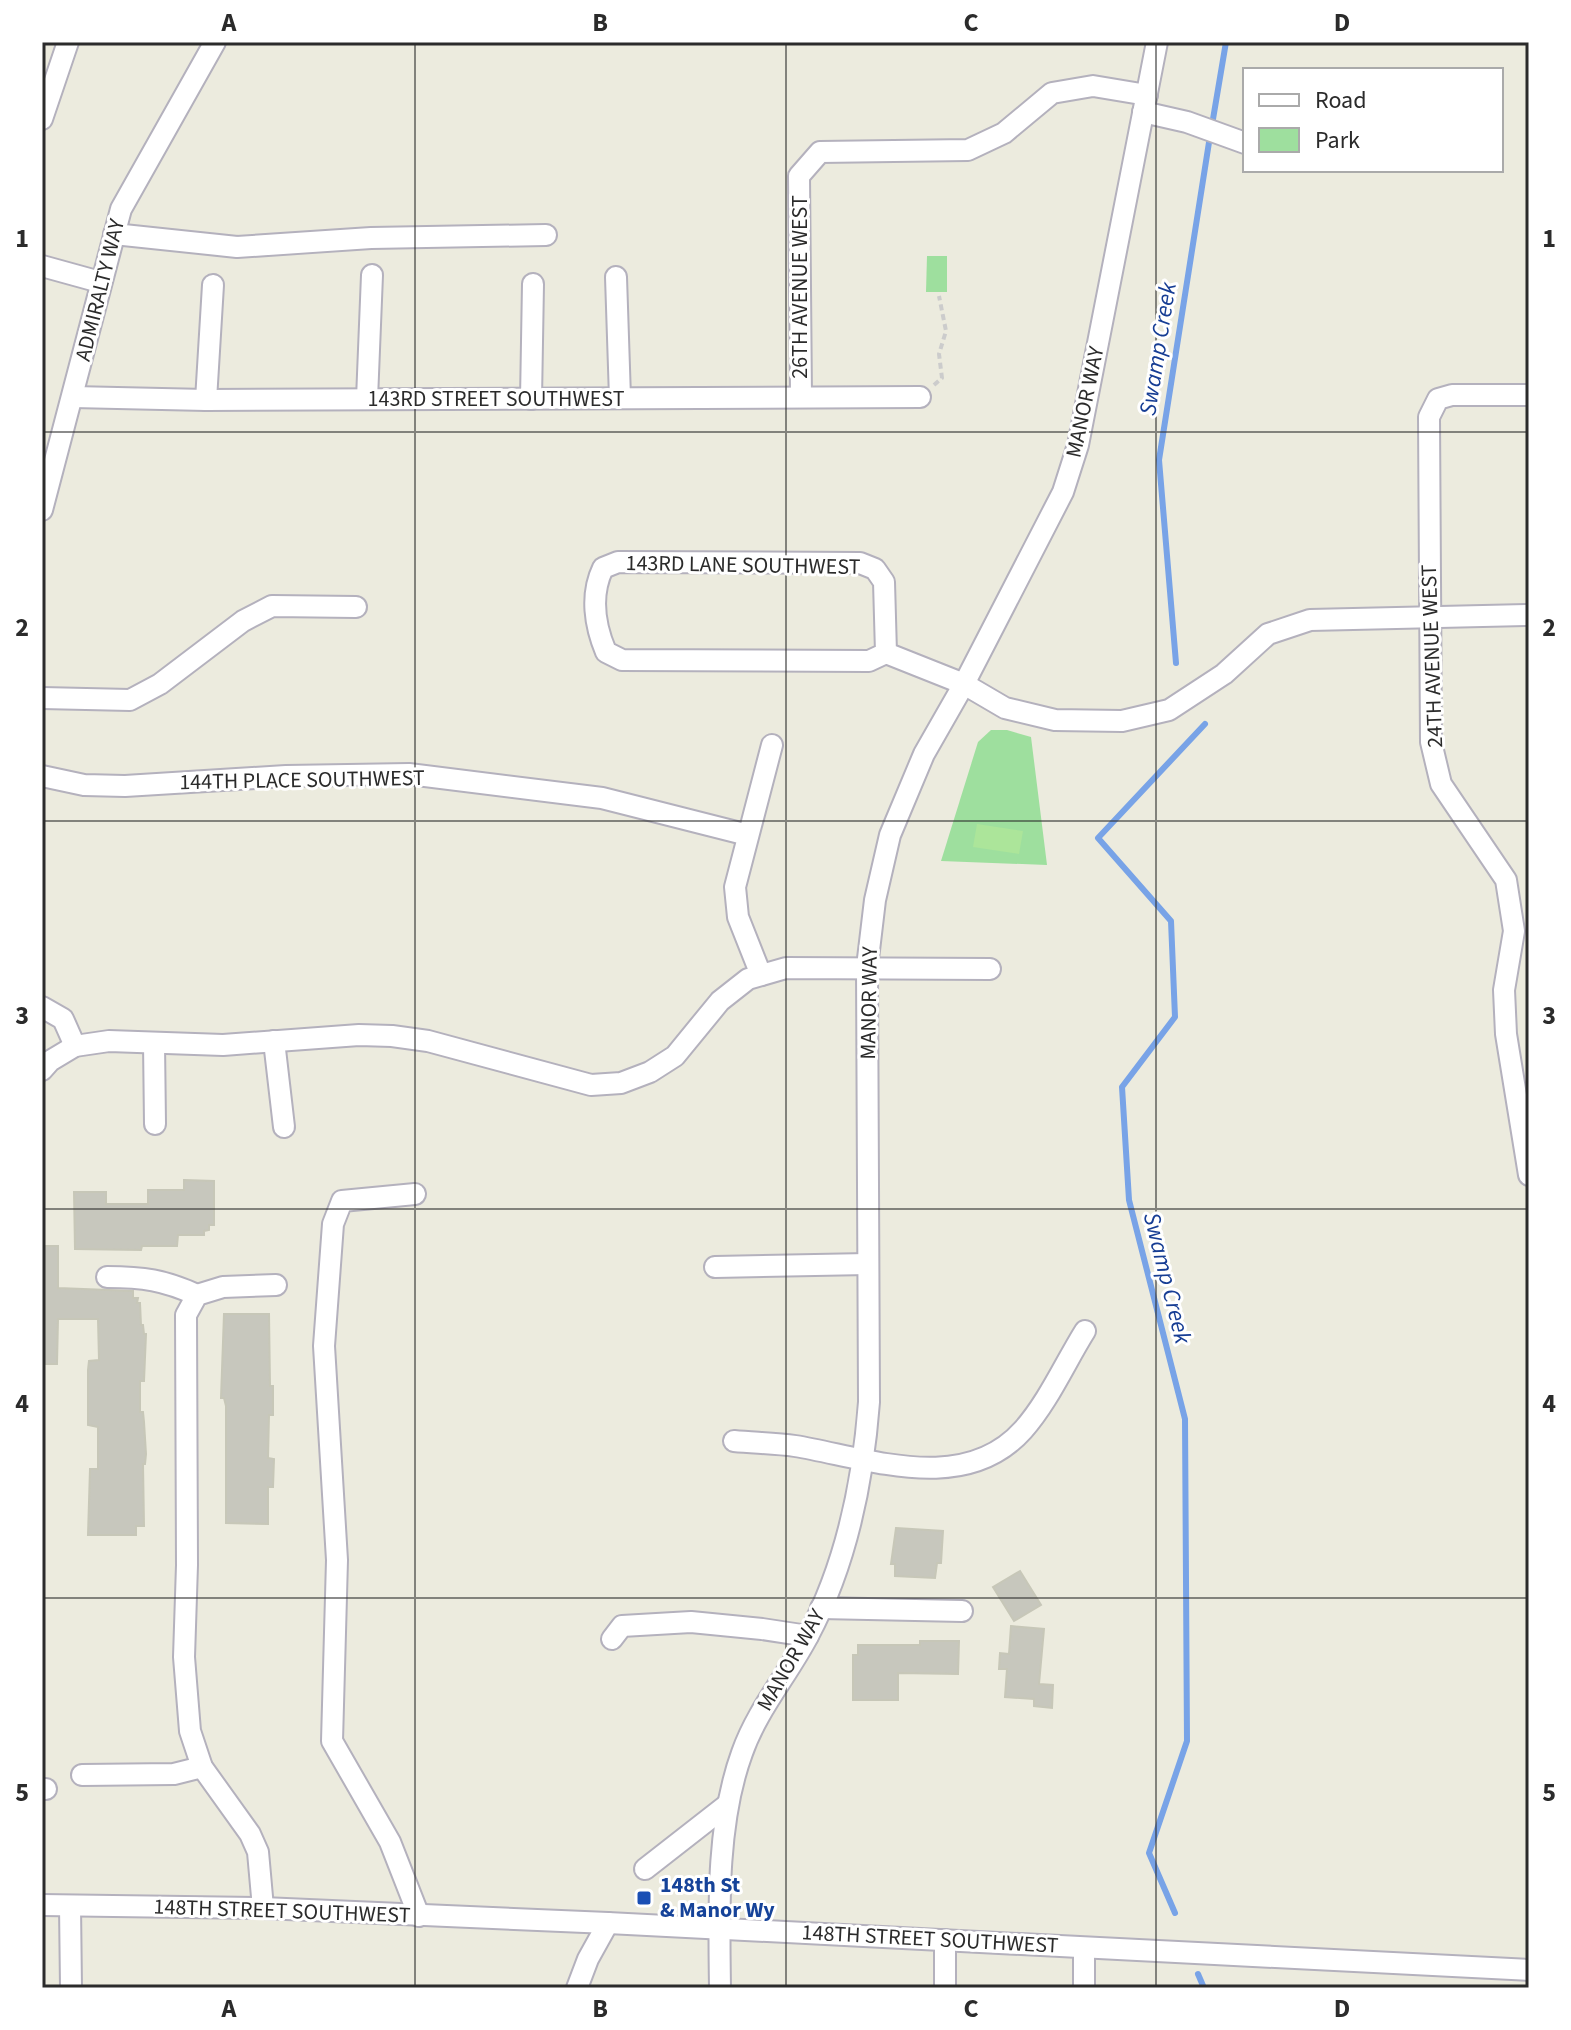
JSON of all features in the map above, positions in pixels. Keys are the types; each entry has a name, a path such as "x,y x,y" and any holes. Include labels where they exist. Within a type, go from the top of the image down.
{"street":[{"path":"42,119 68,42"},
{"name":"ADMIRALTY WAY","path":"42,510 121,209 215,42"},
{"name":"MANOR WAY","path":"720,1988 719,1928 727,1805 742,1752 758,1717 808,1636 840,1561 865,1460 869,1402 867,967 875,900 890,835 924,754 964,684 1063,492 1078,445 1157,42"},
{"name":"26TH AVENUE WEST","path":"801,397 799,176 820,152 968,150 1004,133 1052,93 1093,86 1145,103"},
{"path":"1145,103 1243,142"},
{"path":"114,234 237,247 371,238 546,235"},
{"path":"42,266 100,282"},
{"path":"367,399 372,275"},
{"path":"616,277 620,398"},
{"path":"531,399 533,284"},
{"path":"206,400 213,285"},
{"name":"24TH AVENUE WEST","path":"1529,395 1452,395 1438,399 1429,417 1431,742 1441,784 1506,880 1514,931 1504,990 1506,1034 1529,1175"},
{"name":"143RD STREET SOUTHWEST","path":"73,397 206,400 920,397"},
{"name":"143RD LANE SOUTHWEST","path":"618,562 860,563 875,569 884,582 886,653 869,661 622,660 606,652 597,630 595,596 598,579 603,568 618,562"},
{"path":"42,698 130,700 160,684 243,621 272,606 356,607"},
{"path":"886,653 964,684 1005,708 1055,720 1122,721 1169,710 1224,674 1268,634 1310,620 1529,615"},
{"path":"761,975 738,917 735,887 772,745"},
{"name":"144TH PLACE SOUTHWEST","path":"42,776 84,785 125,786 286,776 409,774 602,798 748,835"},
{"path":"42,1070 50,1061 75,1046 109,1041 223,1045 359,1035 428,1041 591,1085 621,1083 650,1072 675,1056 720,1001 748,979 786,968 990,969"},
{"path":"42,1007 63,1019 75,1046"},
{"path":"274,1041 284,1127"},
{"path":"154,1043 155,1124"},
{"path":"415,1194 342,1201 333,1224 324,1346 337,1560 332,1741 390,1842 419,1916"},
{"path":"715,1267 868,1264"},
{"path":"107,1277 147,1278 171,1283 197,1295 223,1287 276,1285"},
{"path":"197,1295 186,1315 187,1565 184,1657 190,1731 202,1767 250,1834 258,1852 263,1908"},
{"path":"734,1441 793,1446 865,1460 946,1468 969,1464 998,1451 1029,1421 1085,1331"},
{"path":"821,1608 962,1611"},
{"path":"612,1639 622,1626 691,1622 808,1636"},
{"path":"82,1775 174,1774 202,1767"},
{"path":"645,1869 727,1805"},
{"name":"148TH STREET SOUTHWEST","path":"42,1905 263,1908 608,1923 1529,1970"},
{"path":"70,1906 71,1988"},
{"path":"577,1988 588,1959 608,1923"},
{"path":"945,1940 945,1988"},
{"path":"1084,1948 1084,1988"}],"path":[{"path":"920,397 942,378 939,354 946,331 939,296"}],"green space":[{"path":"927,256 947,256 947,292 926,292"},
{"path":"991,730 1007,730 1031,737 1047,865 941,861 978,742"},
{"path":"977,824 1023,831 1019,854 973,847"}],"building":[{"path":"184,1180 214,1181 214,1225 209,1225 204,1235 178,1235 177,1246 142,1246 141,1250 75,1249 74,1192 106,1192 106,1204 148,1204 148,1190 184,1190"},
{"path":"42,1246 58,1246 58,1288 133,1291 133,1298 138,1298 137,1303 140,1303 141,1325 146,1334 140,1412 143,1412 146,1454 143,1464 144,1526 136,1526 136,1535 88,1535 90,1469 98,1469 98,1427 88,1425 88,1370 89,1361 99,1360 98,1319 58,1319 57,1364 42,1364"},
{"path":"224,1314 269,1314 273,1415 269,1415 268,1458 274,1459 273,1487 268,1487 268,1524 226,1523 226,1406 224,1398 221,1398"},
{"path":"896,1528 943,1531 941,1563 937,1563 935,1578 895,1576 895,1564 891,1564"},
{"path":"1020,1571 1041,1605 1014,1621 993,1587"},
{"path":"1011,1626 1044,1629 1039,1684 1053,1685 1052,1708 1034,1706 1034,1699 1005,1697 1007,1669 999,1669 1000,1653 1009,1654"},
{"path":"920,1641 959,1641 958,1674 898,1673 898,1700 853,1700 853,1655 858,1655 858,1645 920,1645"}],"waterway":[{"name":"Swamp Creek","path":"1212,125 1226,42"},
{"name":"Swamp Creek","path":"1176,663 1159,460 1210,136"},
{"name":"Swamp Creek","path":"1175,1913 1149,1853 1187,1741 1185,1419 1129,1200 1122,1087 1175,1017 1171,921 1098,838 1205,724"},
{"name":"Swamp Creek","path":"1198,1974 1204,1988"}],"place":[{"name":"148th St & Manor Wy","path":"644,1898"}]}
